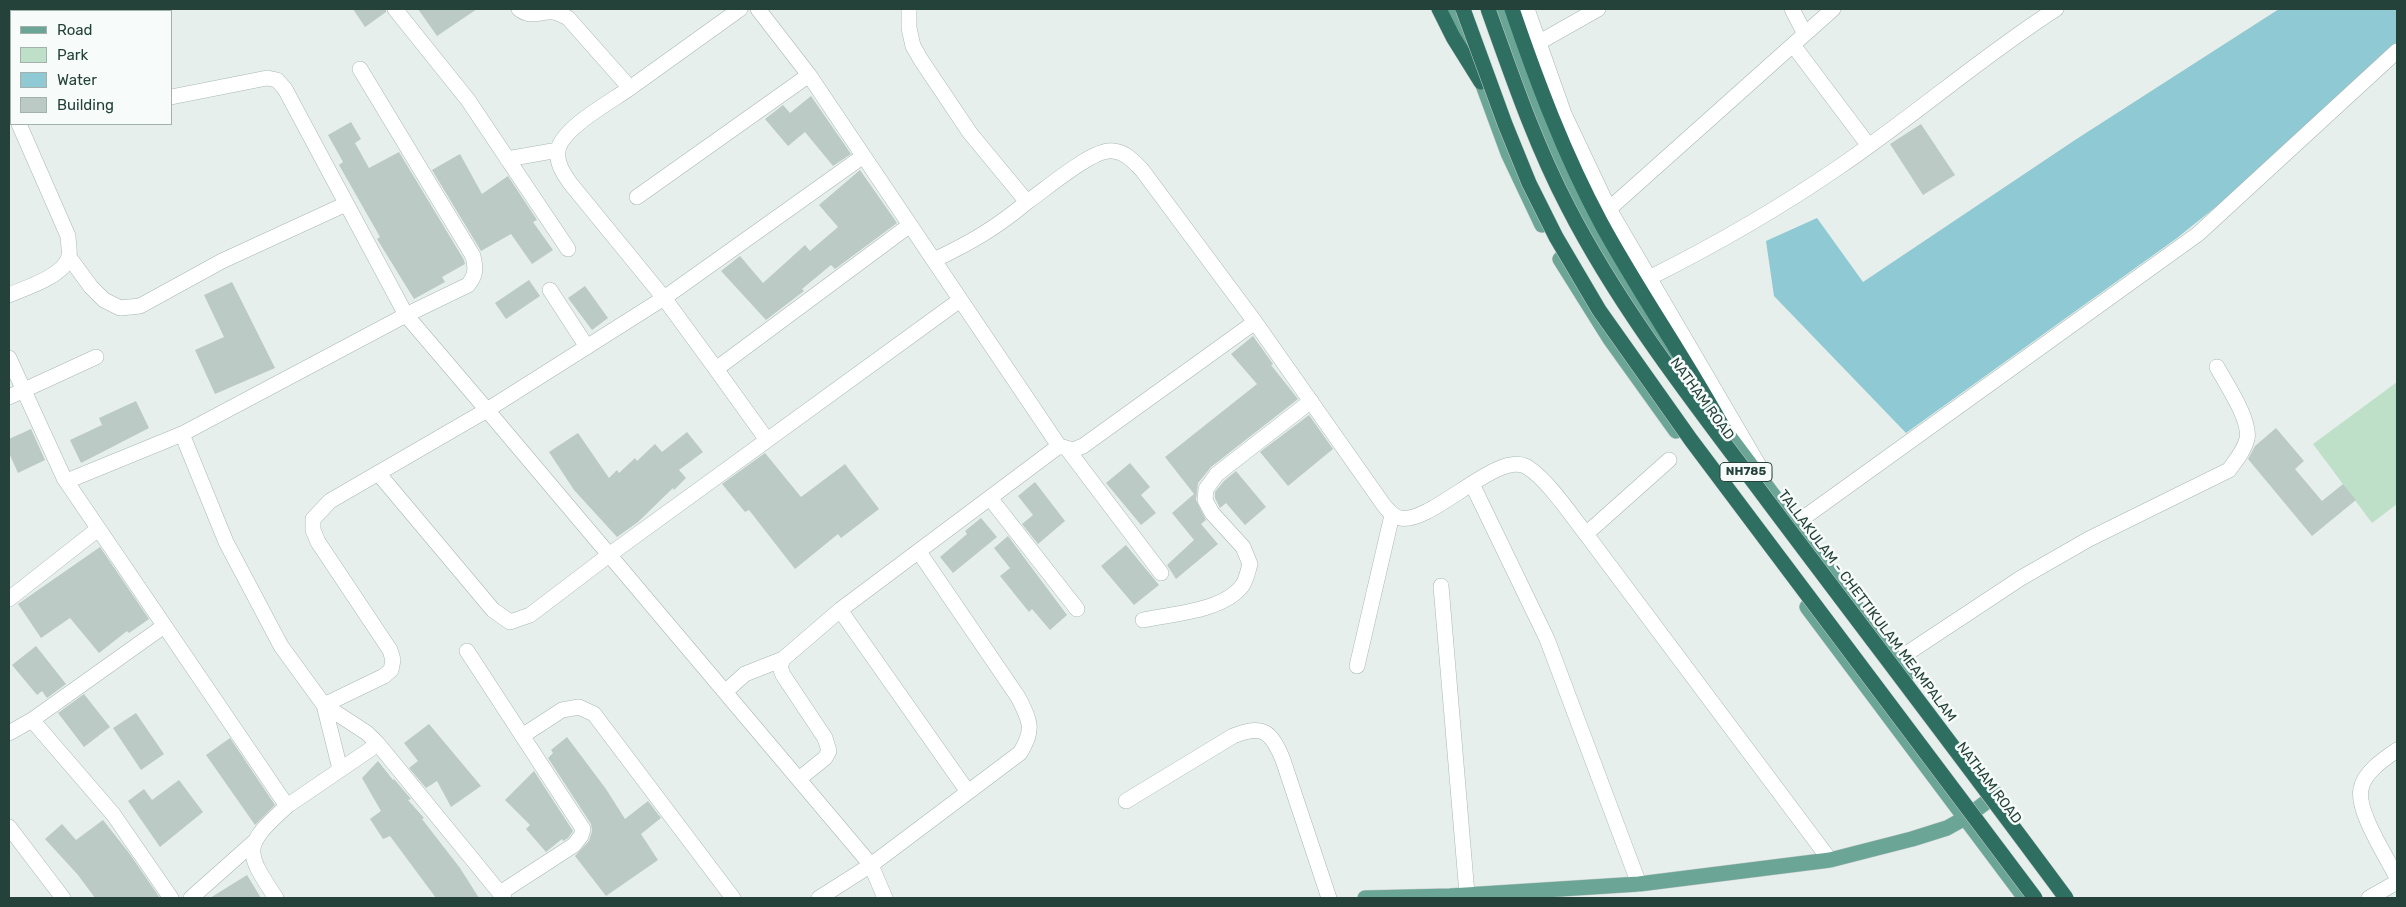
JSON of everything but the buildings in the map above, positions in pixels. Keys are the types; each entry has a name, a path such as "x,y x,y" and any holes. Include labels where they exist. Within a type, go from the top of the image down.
{"highway":[{"path":"1439,9 1453,37 1481,82"},
{"name":"NH785","path":"1464,9 1502,117 1529,183 1556,237 1604,318 1686,433 2034,898"},
{"name":"TALLAKULAM - CHETTIKULAM MEAMPALAM","path":"1488,9 1536,142 1584,236 1624,303 1674,376 2066,898"},
{"path":"1512,9 1546,105 1583,188 1623,261 1728,435"}],"main road":[{"path":"1455,9 1481,82 1530,202 1573,280 1610,339 2025,898"},
{"name":"NATHAM ROAD","path":"1498,9 1542,131 1598,243 1644,319 1791,520 2074,898"},
{"path":"1365,898 1639,884 1830,860 1933,834 1965,818 1997,794"}],"street":[{"path":"395,9 468,100 568,249"},
{"path":"519,9 536,15 557,13 568,18 630,88"},
{"path":"740,9 576,125 564,136 558,150 559,166 570,184 664,298 767,440"},
{"path":"758,9 808,75 960,300 1064,448 1161,573"},
{"path":"909,9 909,28 913,46 921,60 970,133 1027,202"},
{"path":"1527,9 1572,133 1609,209 1791,520 2198,234 2397,51"},
{"path":"1538,43 1598,9"},
{"path":"1792,9 1805,34"},
{"path":"1609,209 1833,9"},
{"path":"1649,278 1762,218 1869,146 1980,60 2056,9"},
{"path":"1793,45 1869,146"},
{"path":"67,482 182,434 406,315 468,286 474,278 476,268 473,256 360,69"},
{"path":"637,197 808,75"},
{"path":"172,97 267,78 277,80 285,90 406,315 871,864 885,898"},
{"path":"9,295 42,282 61,269 69,257 68,236 19,125"},
{"path":"507,159 558,150"},
{"path":"934,260 976,241 1027,202 1093,156 1112,150 1127,156 1142,170 1255,322 1392,515 1403,519 1420,515 1496,470 1512,464 1523,464 1535,472 1586,534 1830,860"},
{"path":"324,705 384,676 391,670 393,660 390,650 318,542 313,530 313,519 330,501 487,410 664,298 862,157"},
{"path":"69,257 104,300 120,308 140,306 222,261 346,204"},
{"path":"716,369 910,225"},
{"path":"550,290 587,347"},
{"path":"378,473 493,610 510,622 530,615 609,555 960,300"},
{"path":"725,692 745,674 783,659 840,610 990,498 1064,448 1083,446 1255,322"},
{"path":"9,358 67,482 287,806"},
{"path":"9,397 96,358"},
{"path":"1897,660 2021,578 2089,539 2229,470 2245,446 2247,438 2246,423 2217,366"},
{"path":"1143,620 1226,601 1243,586 1250,564 1243,547 1212,513 1205,500 1206,489 1217,474 1311,401"},
{"path":"182,434 226,542 281,646 324,705 367,734 378,744 502,895 574,845 581,836 583,829 467,650"},
{"path":"1586,534 1669,460"},
{"path":"1472,484 1547,639 1639,884"},
{"path":"990,498 1077,609"},
{"path":"1357,666 1392,515"},
{"path":"9,599 98,529"},
{"path":"819,898 871,864 1020,753 1028,740 1031,722 1018,697 919,552"},
{"path":"1441,586 1468,894"},
{"path":"840,610 968,792"},
{"path":"9,733 32,720 164,626"},
{"path":"783,659 780,667 783,675 825,738 829,751 825,758 799,779"},
{"path":"324,705 340,770"},
{"path":"522,736 562,710 579,707 594,714 733,898"},
{"path":"32,720 113,814 171,898"},
{"path":"1126,801 1233,736 1258,729 1269,735 1276,744 1329,898"},
{"path":"191,898 254,842 265,826 287,806 378,744"},
{"path":"2397,750 2368,774 2360,788 2360,796 2361,805 2397,878"},
{"path":"9,828 63,898"},
{"path":"254,842 252,858 257,870 276,898"},
{"path":"2369,898 2397,882"}],"green space":[{"path":"2397,382 2397,504 2372,523 2313,444"}],"water":[{"path":"2279,9 2397,9 2397,51 2289,148 2177,238 1906,433 1774,296 1766,241 1817,218 1863,282 2075,140"}]}
